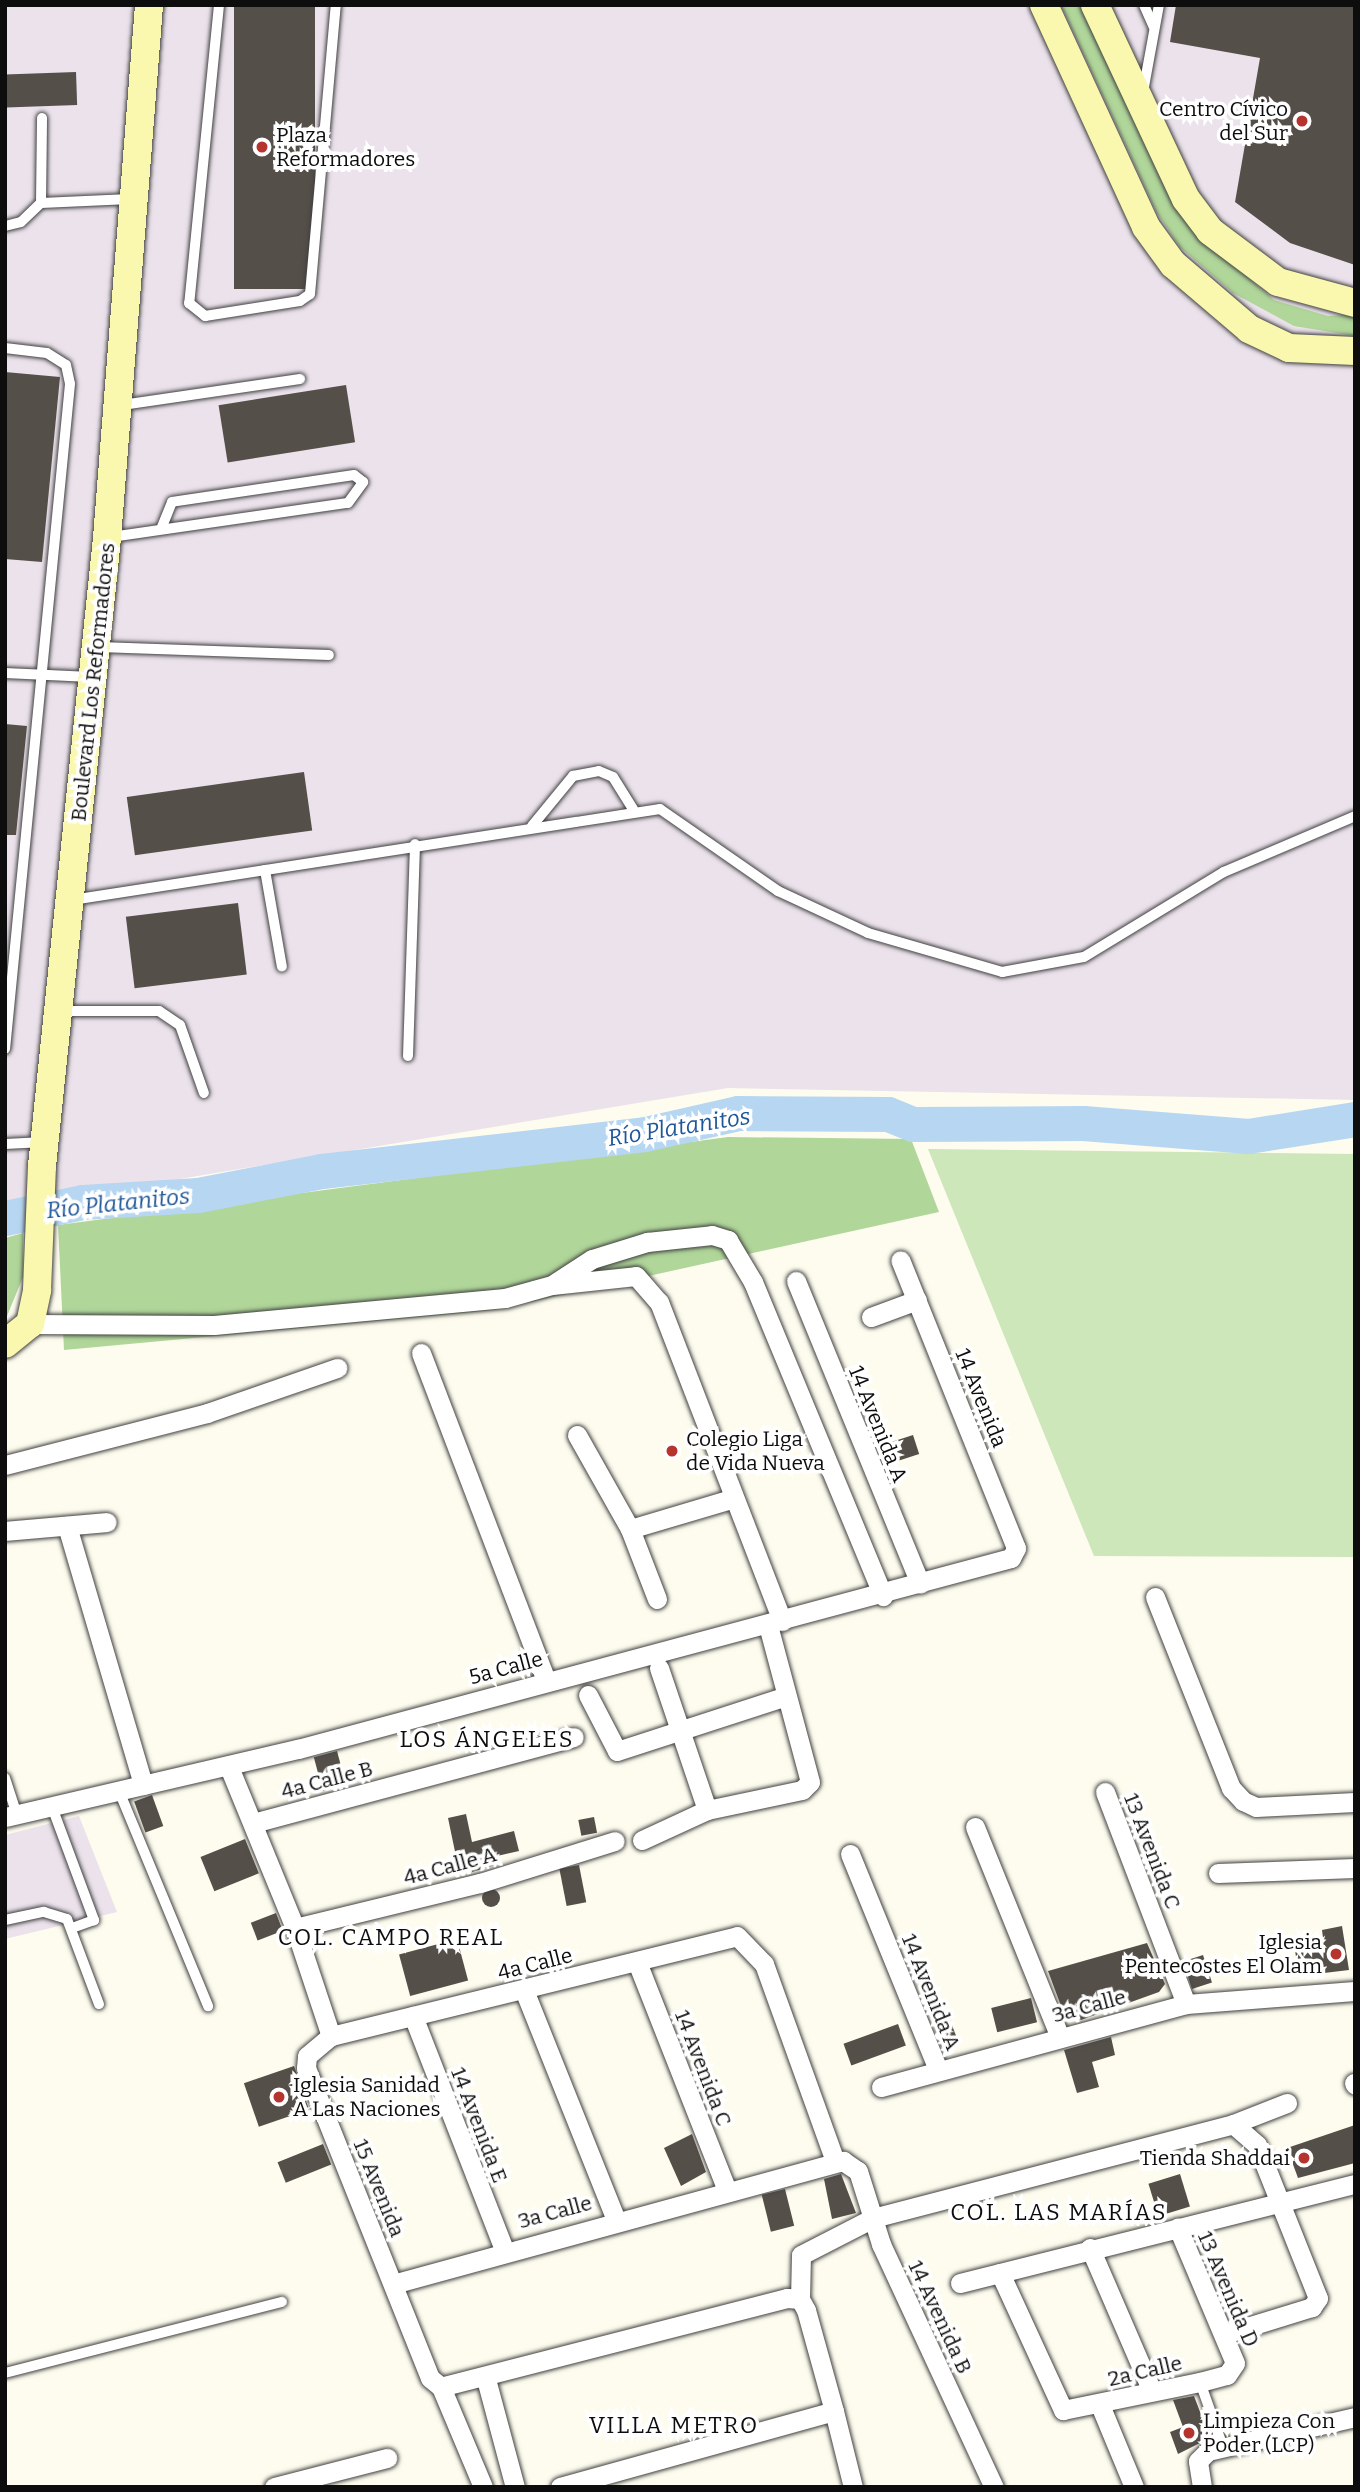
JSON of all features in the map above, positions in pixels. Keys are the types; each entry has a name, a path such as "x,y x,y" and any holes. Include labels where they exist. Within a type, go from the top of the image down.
{"main road":[{"name":"Boulevard Los Reformadores","path":"30,1324 37,1290 43,1154 72,900 107,538 149,5"},
{"path":"1044,5 1146,227 1174,264 1250,329 1289,348 1355,351"},
{"path":"1095,5 1186,199 1210,231 1278,282 1355,303"},
{"path":"5,1344 30,1324"}],"street":[{"path":"552,1285 592,1259 647,1242 712,1235 728,1240 753,1282 883,1596"},
{"name":"14 Avenida","path":"900,1260 1015,1554"},
{"path":"30,1324 214,1325 505,1298 552,1285 636,1276 654,1289 775,1623 786,1691 783,1697 808,1787 707,1810 642,1840"},
{"name":"14 Avenida A","path":"796,1281 920,1584"},
{"path":"872,1317 917,1300"},
{"path":"421,1353 546,1680"},
{"path":"5,1465 207,1413 337,1368"},
{"path":"578,1436 630,1529 657,1599"},
{"path":"630,1529 731,1499"},
{"path":"5,1531 107,1522"},
{"path":"67,1526 143,1785"},
{"name":"5a Calle","path":"11,1816 229,1767 546,1680 883,1596 1015,1554"},
{"path":"1155,1597 1231,1788 1243,1801 1256,1807 1355,1802"},
{"path":"659,1668 707,1810"},
{"path":"588,1695 617,1751 682,1733 783,1697"},
{"name":"4a Calle B","path":"253,1823 574,1737"},
{"path":"229,1767 295,1928 331,2036"},
{"name":"13 Avenida C","path":"1105,1792 1186,2004"},
{"path":"975,1827 1060,2037"},
{"name":"4a Calle A","path":"295,1928 480,1883 615,1841"},
{"name":"14 Avenida A","path":"850,1854 937,2070"},
{"path":"1218,1872 1355,1868"},
{"name":"4a Calle","path":"331,2036 637,1962 727,1936 748,1942"},
{"name":"14 Avenida B","path":"748,1942 764,1964 844,2163 873,2218 994,2487"},
{"name":"14 Avenida C","path":"637,1962 727,2191"},
{"path":"524,1990 616,2220"},
{"name":"3a Calle","path":"881,2087 1186,2004 1355,1991"},
{"name":"14 Avenida E","path":"413,2016 504,2249"},
{"name":"15 Avenida","path":"331,2036 311,2047 306,2068 430,2378 441,2387 483,2487"},
{"path":"853,2487 800,2299 801,2255 873,2218 1238,2126 1287,2103"},
{"path":"1224,2334 1317,2302 1279,2203 1238,2126"},
{"name":"3a Calle","path":"393,2284 504,2249 844,2163"},
{"path":"960,2283 1090,2248 1355,2184"},
{"name":"13 Avenida D","path":"1178,2228 1224,2334 1234,2367"},
{"path":"1090,2248 1152,2391"},
{"name":"2a Calle","path":"1000,2273 1063,2410 1100,2405 1200,2382 1234,2367"},
{"path":"441,2387 486,2379 800,2299"},
{"path":"486,2379 515,2487"},
{"path":"1100,2405 1134,2487"},
{"path":"561,2487 834,2412"},
{"path":"1202,2487 1198,2461 1223,2447 1355,2417"},
{"path":"274,2487 348,2478 387,2458"}],"lane":[{"path":"219,5 190,303 205,316 300,301 310,294 336,5"},
{"path":"1144,5 1155,27"},
{"path":"1141,102 1159,5"},
{"path":"41,203 42,118"},
{"path":"5,226 21,222 41,203 134,199"},
{"path":"5,348 47,353 66,365 70,384 5,1049"},
{"path":"118,405 300,379"},
{"path":"107,538 348,503 363,482 354,475 172,502 161,529"},
{"path":"95,646 329,655"},
{"path":"5,673 92,677"},
{"path":"532,825 573,776 599,771 613,778 633,809"},
{"path":"72,900 633,809 676,814 736,866 868,933 1002,972 1084,957 1224,872 1355,816"},
{"path":"408,1056 415,844"},
{"path":"265,870 282,967"},
{"path":"59,1011 159,1011 180,1025 204,1093"},
{"path":"5,1144 43,1154"},
{"path":"5,1778 11,1816"},
{"path":"119,1791 208,2006"},
{"path":"5,1920 44,1912 75,1927 94,1920 52,1807"},
{"path":"75,1927 99,2004"},
{"path":"5,2373 282,2302"},
{"path":"1200,2382 1223,2447"}],"shaded area":[{"path":"5,5 1355,5 1355,1100 728,1088 5,1208"},
{"path":"79,1816 117,1912 5,1939 5,1835"}],"green space":[{"path":"1061,5 1079,5 1170,188 1204,240 1274,300 1328,316 1355,314 1355,336 1294,326 1233,293 1180,247 1157,213"},
{"path":"728,1137 911,1139 939,1212 494,1310 64,1350 58,1225"},
{"path":"928,1149 1355,1154 1355,1557 1094,1556"},
{"path":"23,1233 23,1277 5,1321 5,1238"}],"building":[{"name":"Plaza Reformadores","path":"234,5 315,5 315,289 234,289"},
{"name":"Centro Cívico del Sur","path":"1176,5 1355,5 1355,265 1290,243 1235,202 1260,58 1170,42"},
{"path":"76,72 77,105 6,107 5,74"},
{"path":"5,372 60,377 42,562 5,559"},
{"path":"346,385 355,442 228,462 219,405"},
{"path":"5,724 27,726 16,835 5,835"},
{"path":"304,772 312,830 135,855 127,797"},
{"path":"238,903 247,974 135,988 126,917"},
{"path":"913,1435 919,1454 883,1466 877,1447"},
{"path":"337,1751 346,1785 323,1791 314,1757"},
{"path":"152,1795 163,1826 145,1833 134,1801"},
{"path":"466,1814 472,1842 514,1831 519,1851 493,1857 496,1865 472,1872 470,1863 458,1866 448,1818"},
{"path":"594,1817 597,1833 581,1836 578,1820"},
{"path":"245,1839 259,1873 214,1891 200,1857"},
{"path":"579,1865 586,1902 567,1906 559,1869"},
{"path":"491,1889 497,1892 500,1898 497,1904 491,1907 485,1904 482,1898 485,1892"},
{"path":"276,1913 283,1931 258,1940 251,1923"},
{"path":"1342,1926 1349,1970 1299,1976 1294,1944 1323,1938 1322,1930"},
{"path":"457,1939 468,1981 410,1996 399,1955"},
{"path":"1147,1943 1165,1984 1159,1992 1081,2020 1064,2014 1048,1971"},
{"path":"1203,1955 1212,1983 1192,1989 1183,1961"},
{"path":"1031,1998 1037,2022 997,2032 991,2008"},
{"path":"950,2020 958,2041 941,2047 933,2026"},
{"path":"898,2024 906,2046 851,2065 843,2044"},
{"path":"1111,2037 1115,2055 1092,2062 1099,2087 1077,2093 1064,2050"},
{"name":"Iglesia Sanidad A Las Naciones","path":"294,2066 309,2109 259,2127 244,2083"},
{"path":"1355,2125 1355,2163 1298,2178 1287,2148"},
{"path":"692,2134 706,2172 681,2186 664,2148"},
{"path":"323,2144 331,2164 286,2183 278,2162"},
{"path":"841,2174 856,2213 832,2219 824,2179"},
{"path":"1180,2174 1190,2207 1158,2216 1148,2184"},
{"path":"785,2189 794,2226 771,2232 762,2195"},
{"path":"1194,2396 1210,2438 1178,2454 1170,2432 1183,2427 1173,2400"}],"waterway":[{"name":"Río Platanitos","path":"5,1218 83,1202 198,1195 322,1171 645,1134 738,1113 888,1114 913,1124 1083,1123 1248,1136 1355,1119"}],"place":[{"name":"Centro Cívico del Sur","path":"1302,121"},
{"name":"Plaza Reformadores","path":"262,147"},
{"name":"Colegio Liga de Vida Nueva","path":"672,1451"},
{"name":"Iglesia Pentecostes El Olam","path":"1336,1954"},
{"name":"Iglesia Sanidad A Las Naciones","path":"279,2097"},
{"name":"Tienda Shaddai","path":"1304,2158"},
{"name":"Limpieza Con Poder (LCP)","path":"1189,2433"}],"district":[{"name":"LOS ÁNGELES","path":"487,1739"},
{"name":"COL. CAMPO REAL","path":"391,1937"},
{"name":"COL. LAS MARÍAS","path":"1059,2212"},
{"name":"VILLA METRO","path":"674,2425"}]}
